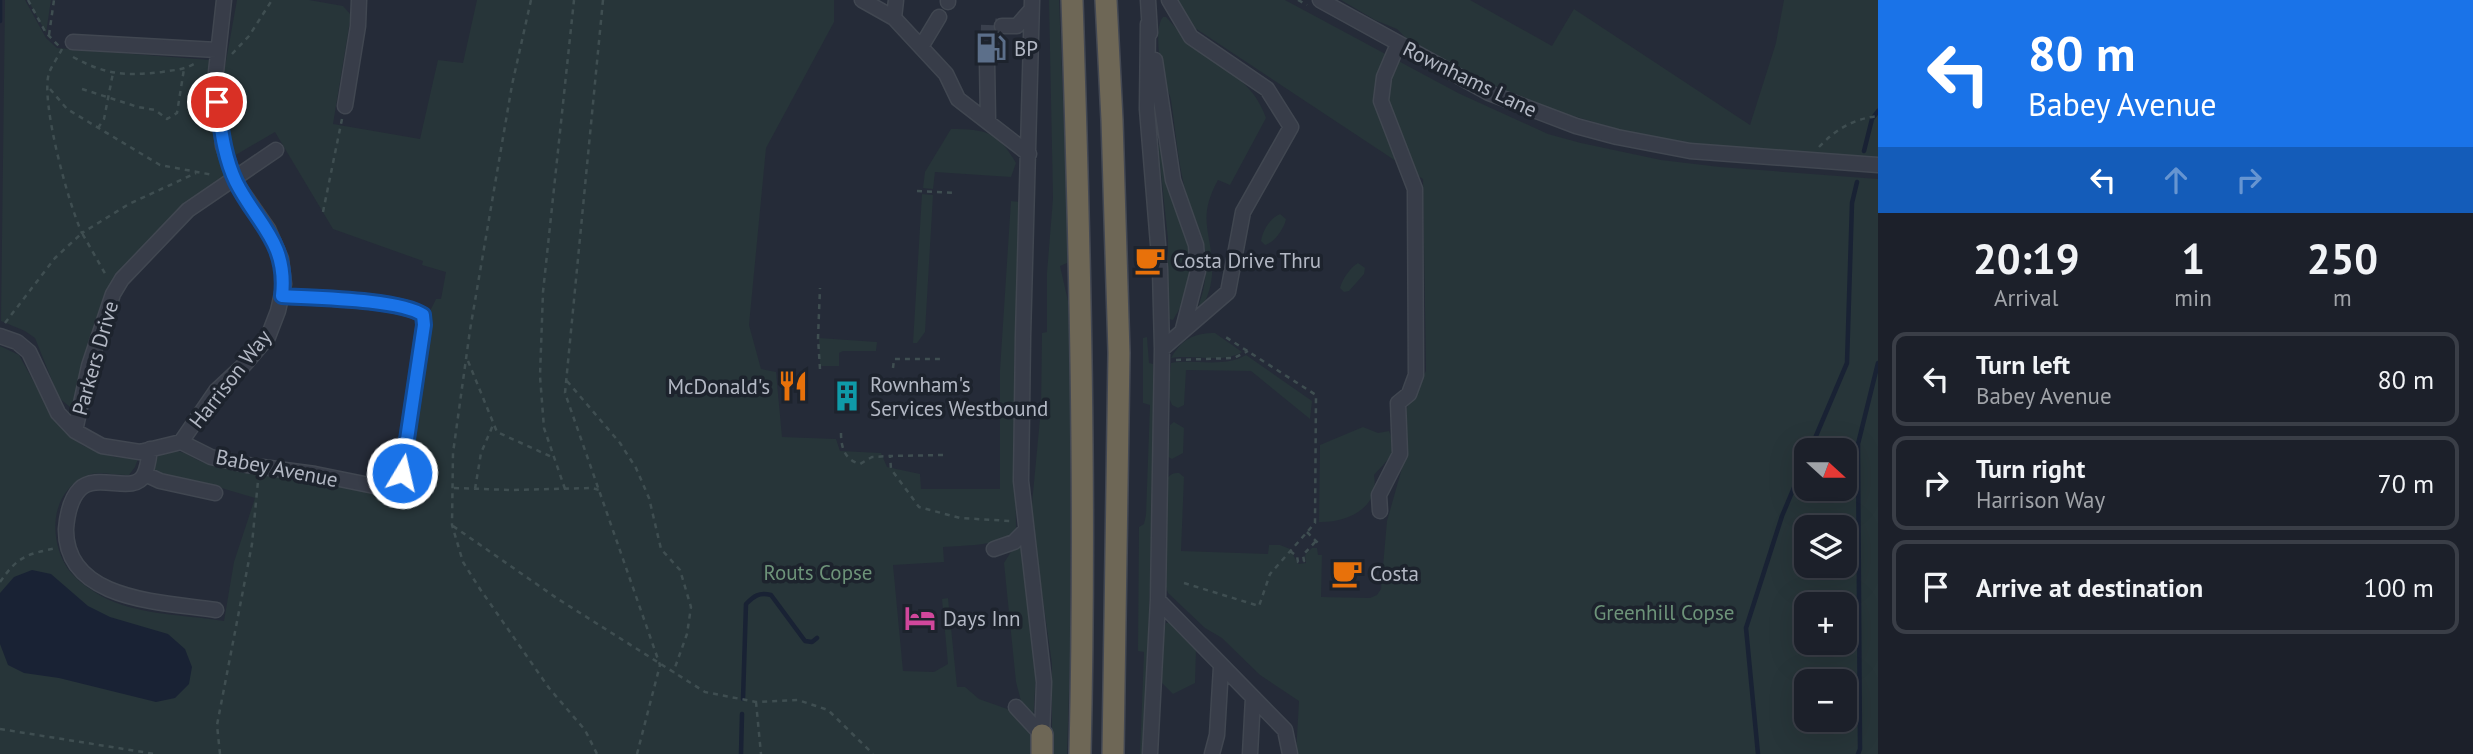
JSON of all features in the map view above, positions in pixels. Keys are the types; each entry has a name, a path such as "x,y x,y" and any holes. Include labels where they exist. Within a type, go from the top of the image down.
{"highway":[{"path":"1072,0 1079,221 1084,584 1080,754"},
{"path":"1106,0 1119,353 1113,754"}],"street":[{"name":"Harrison Way","path":"1,336 17,342 29,352 58,413 75,431 102,446 140,453 181,442 216,391 245,364 268,337 282,296 281,259 268,229 234,177 223,146 216,50 224,0"},
{"path":"345,106 358,26 359,0"},
{"path":"862,0 894,18 946,74 958,99 1029,154"},
{"path":"894,18 895,0"},
{"path":"1148,0 1147,109 1166,355 1150,754"},
{"path":"1169,0 1191,37 1267,89 1292,127 1243,212 1228,292 1194,324 1183,329"},
{"name":"Rownhams Lane","path":"1320,0 1489,93 1556,119 1607,134 1690,151 1878,165"},
{"path":"1002,26 1017,26 1031,5"},
{"path":"1031,5 1021,481 1044,682 1042,745"},
{"path":"921,47 939,17"},
{"path":"1149,24 1173,180 1196,244 1198,271 1183,329 1166,355"},
{"path":"1380,511 1379,495 1400,454 1398,403 1409,394 1416,375 1415,189 1381,101 1384,77 1398,44"},
{"path":"68,45 216,50"},
{"path":"987,60 988,122"},
{"name":"Parkers Drive","path":"75,431 89,366 115,291 122,279 188,210 276,150"},
{"name":"Babey Avenue","path":"181,442 211,457 260,467 315,474 384,488 395,484 402,473 423,315 414,309 349,300 282,296"},
{"path":"150,449 145,474 140,481 130,485 109,482 87,484 77,491 66,517 66,539 78,567 96,585 139,598 216,610"},
{"path":"145,474 160,481 215,493"},
{"path":"994,549 1014,542 1026,530"},
{"path":"1158,600 1285,730 1290,754"},
{"path":"1212,754 1217,735 1221,667"},
{"path":"1250,754 1253,698"},
{"path":"1016,707 1042,745"}],"path":[{"path":"49,36 54,0"},
{"path":"216,72 249,36 272,0"},
{"path":"531,0 512,85 467,358 453,453 452,525 463,562 480,589 550,688 585,730 597,754"},
{"path":"565,489 544,428 540,376 543,292 575,0"},
{"path":"603,0 565,393 660,665 637,754"},
{"path":"68,45 49,74 53,130 71,206 82,233 115,291"},
{"path":"82,89 147,107 167,119 177,113 184,69"},
{"path":"98,128 104,119 113,73"},
{"path":"48,86 67,109 160,165 196,173 234,177"},
{"path":"323,212 345,106"},
{"path":"1806,159 1832,132 1858,118 1878,116"},
{"path":"1,336 4,324 55,258 82,233 129,204 196,173"},
{"path":"917,191 957,193"},
{"path":"820,288 820,369"},
{"path":"1184,583 1259,606 1270,574 1315,523 1316,395 1224,336"},
{"path":"1166,355 1234,358 1248,351"},
{"path":"467,358 497,432 554,458"},
{"path":"893,368 894,359 945,359"},
{"path":"566,380 620,443 636,468 649,498 661,549 680,570 691,607 687,634 673,673"},
{"path":"475,489 481,453 493,425"},
{"path":"841,433 841,445 848,458 860,464 872,457 943,455"},
{"path":"890,456 891,469 919,507 960,518 1010,521"},
{"path":"220,754 216,725 251,544 260,467"},
{"path":"454,488 592,488 599,491"},
{"path":"452,525 558,599 705,692 756,702 798,701 828,710 873,754"},
{"path":"1290,551 1297,556 1298,562 1304,561 1303,555 1317,542 1307,532"},
{"path":"0,582 25,554 69,545"},
{"path":"756,702 761,754"},
{"path":"0,729 155,754"}],"green space":[{"path":"5,0 25,0 46,38 57,48 210,60 220,160 227,174 183,205 118,275 75,411 59,398 35,338 1,321"},
{"path":"28,0 51,0 46,33 30,4"},
{"name":"Routs Copse","path":"237,0 309,0 343,6 351,15 333,124 420,139 438,60 463,63 477,0 834,0 834,22 766,148 749,325 761,369 776,372 782,437 836,439 840,451 881,453 887,467 920,474 921,489 1000,489 1000,370 1011,201 1021,202 1014,362 1016,529 1010,535 993,542 943,547 944,562 893,565 903,671 934,672 948,664 942,599 948,598 957,687 965,687 979,699 1013,711 1021,701 1016,682 1004,563 1012,550 1019,547 1022,550 1036,674 1031,754 0,754 0,346 19,355 52,415 70,437 84,446 114,457 138,459 129,475 96,473 74,483 65,493 56,517 57,544 68,569 91,590 120,604 149,611 224,621 234,562 255,498 161,475 154,471 154,467 158,457 164,453 180,452 209,464 384,492 408,474 431,319 429,313 436,299 441,299 446,272 422,265 423,261 333,229 275,132 234,156 225,117 224,72"},
{"path":"1049,0 1059,0 1068,228 1067,263 1060,266 1068,301 1070,352 1070,661 1067,754 1052,754 1052,664 1031,514 1041,408 1042,333 1047,332 1047,273 1053,198"},
{"name":"Greenhill Copse","path":"1178,0 1285,0 1458,93 1548,134 1581,143 1661,160 1878,179 1878,754 1296,754 1299,701 1260,675 1222,638 1205,628 1168,593 1167,479 1175,473 1184,477 1181,551 1268,554 1269,545 1280,545 1290,549 1298,564 1306,563 1305,555 1312,548 1317,548 1318,555 1322,555 1321,597 1370,598 1377,595 1381,589 1387,521 1402,468 1406,411 1410,398 1426,371 1423,179 1189,24"},
{"path":"1341,0 1470,0 1552,46 1574,9 1750,125 1776,43 1784,0 1878,0 1878,159 1707,147 1648,138 1536,105 1427,54 1416,48 1397,29 1375,20"},
{"path":"1163,17 1193,46 1244,84 1253,93 1266,118 1230,185 1218,180 1211,194 1207,228 1212,261 1211,281 1198,316 1196,313 1206,275 1206,259 1200,231 1185,188 1171,100 1162,70 1158,40"},
{"path":"951,129 973,130 990,134 997,139 1016,163 1011,177 935,172 933,189 923,188 925,172"},
{"path":"1158,145 1161,145 1167,186 1187,239 1192,263 1184,301 1173,320 1169,319 1167,309 1168,239"},
{"path":"922,194 933,195 925,332 917,343 913,343"},
{"path":"1280,214 1286,219 1283,227 1275,239 1265,245 1261,241 1265,229"},
{"path":"1358,263 1365,268 1364,274 1349,291 1344,292 1340,288 1343,281"},
{"path":"1215,333 1242,352 1217,358 1171,358 1189,338"},
{"path":"1147,337 1149,363 1153,364 1154,475 1144,754 1140,754 1144,652 1138,651 1139,527 1144,524 1146,515 1150,405 1143,403 1143,338"},
{"path":"819,338 877,342 876,351 843,351 839,353 839,366 820,366"},
{"path":"1246,355 1312,401 1310,419 1251,371 1186,370 1184,405 1178,408 1172,405 1168,395 1171,363 1229,361"},
{"path":"1174,422 1184,428 1183,453 1172,459 1168,457 1170,425"},
{"path":"1363,427 1378,433 1389,431 1393,445 1388,460 1374,475 1375,487 1372,496 1367,505 1350,516 1319,522 1320,445"},
{"path":"1166,623 1174,623 1196,649 1195,683 1173,694 1162,683 1161,639"}],"water":[{"path":"32,570 51,574 88,606 110,617 168,634 185,649 192,667 189,684 175,698 156,702 59,678 24,673 8,665 0,644 0,593 14,577"}],"waterway":[{"path":"0,0 0,21"},
{"path":"1864,151 1872,119 1878,111"},
{"path":"1815,438 1847,363 1852,203 1857,182"},
{"path":"1858,754 1858,444 1878,363"},
{"path":"1758,754 1746,628 1782,516 1794,488"},
{"path":"743,699 746,604 752,599 760,594 771,595 805,641 812,642 817,638"},
{"path":"741,754 742,714"}],"tunnel":[{"path":"987,60 988,25 1002,26"}],"place":[{"name":"BP","path":"991,48"},
{"name":"Costa Drive Thru","path":"1150,260"},
{"name":"McDonald's","path":"793,386"},
{"name":"Rownham's Services Westbound","path":"847,396"},
{"name":"Costa","path":"1347,573"},
{"name":"Days Inn","path":"920,618"}],"route":[{"path":"217,102 223,146 236,183 268,229 281,259 284,284 282,296 349,300 414,309 423,315 417,378 402,473"}]}
